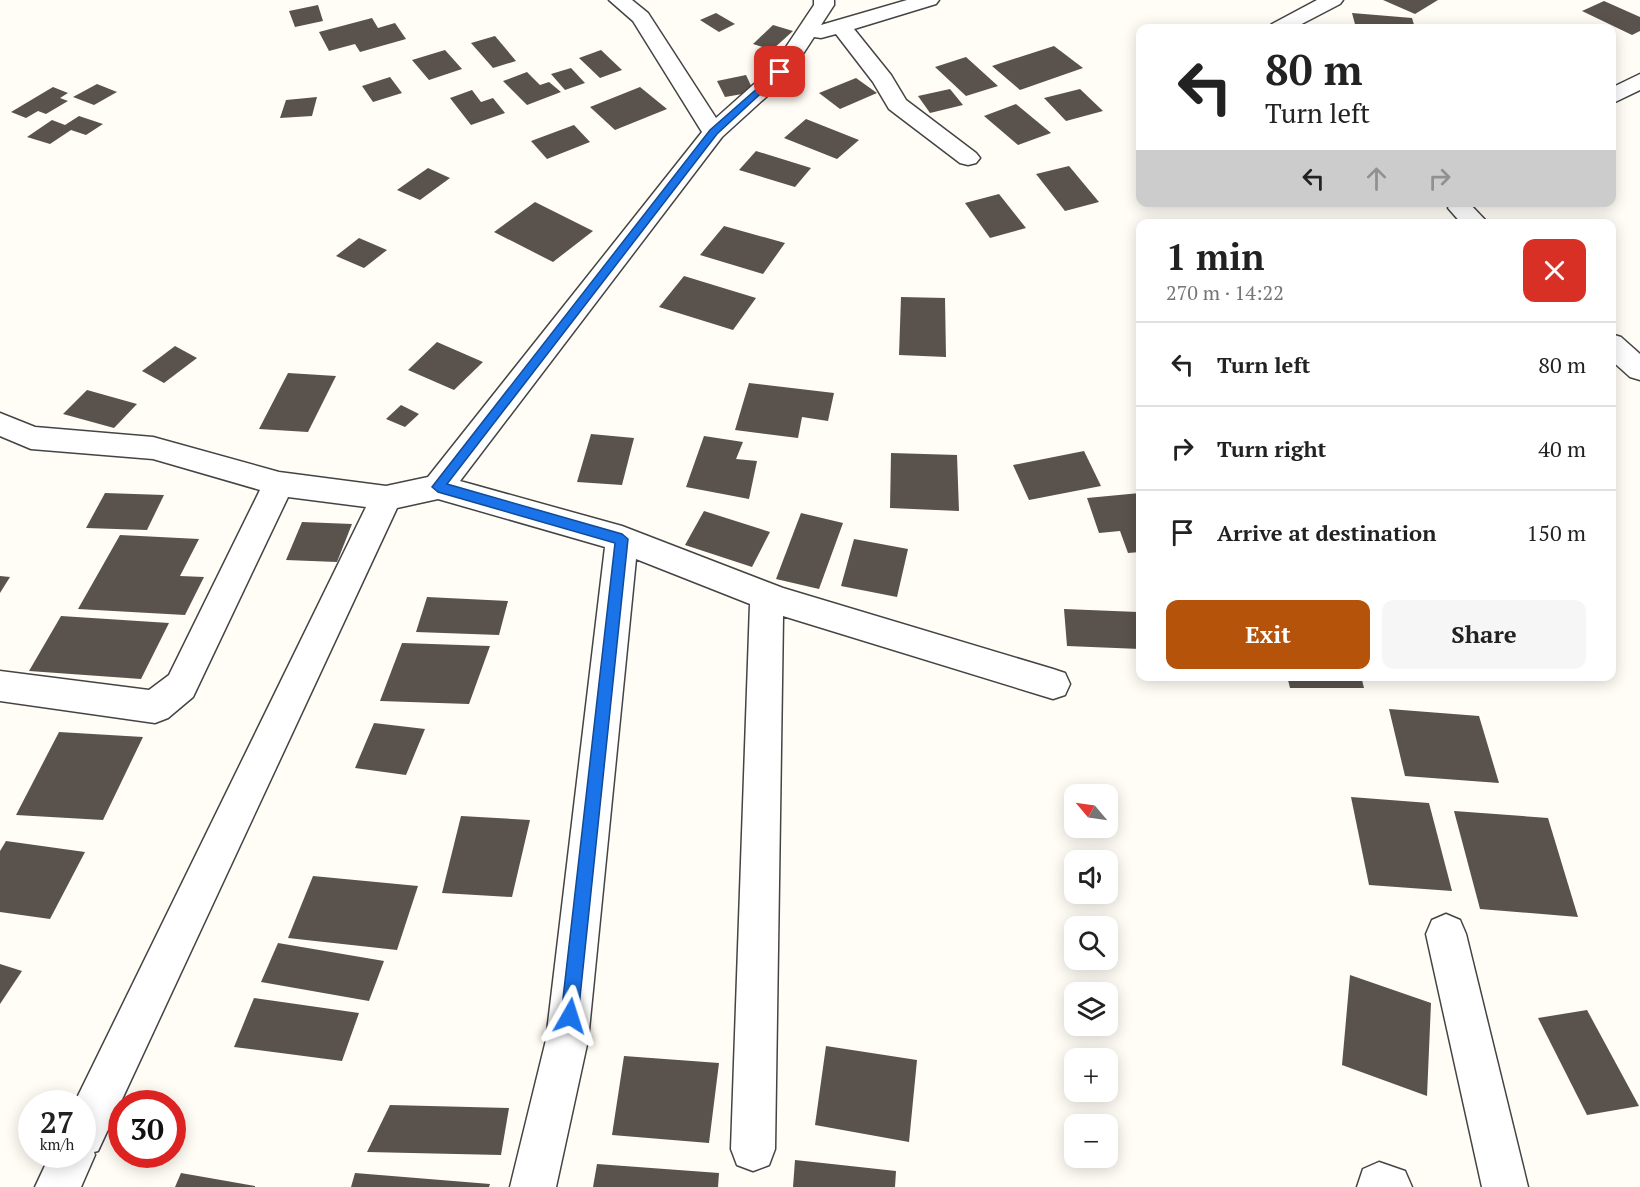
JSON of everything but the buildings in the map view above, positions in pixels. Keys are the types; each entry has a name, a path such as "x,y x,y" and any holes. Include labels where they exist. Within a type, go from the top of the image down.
{"street":[{"path":"618,0 641,17 714,132"},
{"path":"438,487 714,132 780,72 824,5 824,0"},
{"path":"802,37 929,0"},
{"path":"1288,24 1333,0"},
{"path":"841,27 883,80 897,104 968,158"},
{"path":"1616,94 1640,81"},
{"path":"1616,348 1640,370"},
{"path":"0,424 31,438 153,448 279,483 386,498 438,487 622,539 676,564 767,598 1053,684"},
{"path":"0,686 155,707 181,686 279,483"},
{"path":"96,1106 386,498"},
{"path":"533,1187 567,1040 622,539"},
{"path":"753,1149 767,598"},
{"path":"1446,934 1505,1187"},
{"path":"58,1187 67,1168"}],"route":[{"path":"570,1016 622,539 438,487 714,132 780,72"}]}
